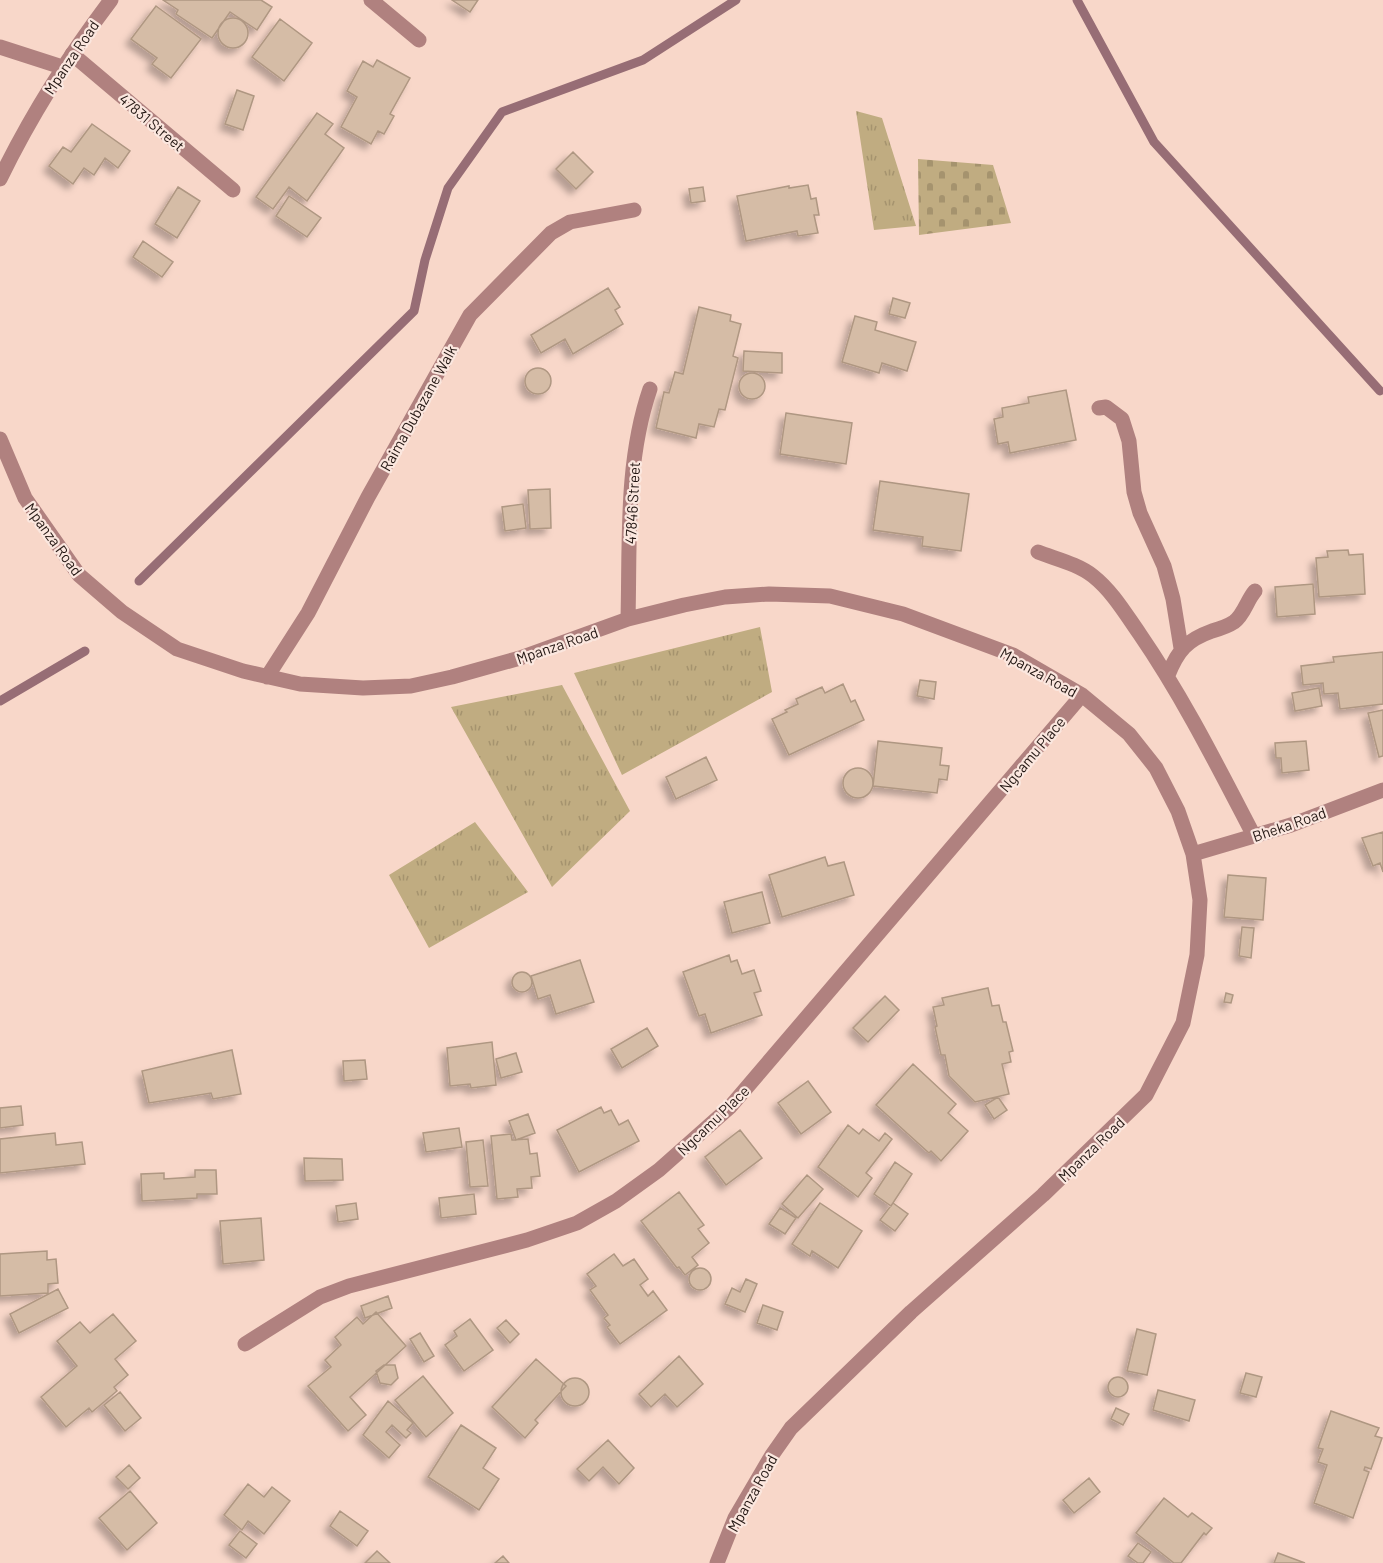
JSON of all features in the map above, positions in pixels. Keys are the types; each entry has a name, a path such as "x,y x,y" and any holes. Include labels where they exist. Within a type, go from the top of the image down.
{"street":[{"name":"Mpanza Road","path":"0,179 24,130 62,67 111,0"},
{"path":"371,0 419,40"},
{"path":"0,46 62,67"},
{"name":"47831 Street","path":"72,54 234,190"},
{"name":"Raima Dubazane Walk","path":"267,677 308,613 368,497 470,315 550,233 570,222 634,210"},
{"name":"47846 Street","path":"628,619 632,467 640,417 650,389"},
{"path":"1099,408 1106,407 1122,419 1129,441 1134,492 1140,513 1164,566 1173,599 1181,648"},
{"name":"Mpanza Road","path":"0,439 25,498 79,575 122,612 177,649 243,671 300,684 363,688 411,686 452,678 520,658 628,619 684,605 725,597 769,594 830,597 903,614 1013,655 1082,695 1129,734 1156,768 1178,811 1193,854 1200,900 1197,955 1183,1023 1146,1095 1043,1195 911,1312 791,1428 772,1455 735,1518 717,1563"},
{"path":"1038,552 1091,574 1105,586 1168,675 1254,836"},
{"path":"1168,675 1181,648 1206,633 1234,622 1242,614 1247,600 1255,591"},
{"name":"Ngcamu Place","path":"245,1344 320,1297 349,1286 527,1240 577,1223 616,1202 659,1170 730,1107 1082,695"},
{"name":"Bheka Road","path":"1193,854 1291,825 1383,790"}],"green space":[{"path":"856,111 882,118 916,226 874,230"},
{"path":"918,159 993,165 1011,223 919,235"},
{"path":"760,627 772,692 622,775 574,673"},
{"path":"562,685 630,811 552,887 451,707"},
{"path":"475,822 528,892 429,948 389,875"}],"building":[{"path":"163,0 261,0 272,7 257,30 230,12 212,38 176,14 178,10"},
{"path":"452,0 478,0 470,12"},
{"path":"156,6 201,39 171,78 152,64 157,58 131,39"},
{"path":"233,18 239,19 247,27 247,39 239,47 233,48 227,47 219,39 218,33 219,27 227,19"},
{"path":"280,19 312,43 284,81 252,57"},
{"path":"377,60 410,78 390,114 394,116 384,134 378,131 371,144 341,127 357,97 347,91 363,61 373,67"},
{"path":"237,90 254,96 243,130 225,124"},
{"path":"317,113 333,124 325,134 344,148 307,201 289,187 273,209 256,197"},
{"path":"92,124 130,151 118,168 105,158 94,175 84,168 73,184 49,166 63,147 71,152"},
{"path":"573,152 593,172 576,189 556,169"},
{"path":"808,185 811,199 816,198 819,215 814,215 818,233 798,236 797,231 746,241 737,196 789,186 789,188"},
{"path":"178,187 200,201 177,238 155,224"},
{"path":"703,187 705,201 691,203 689,189"},
{"path":"289,196 321,218 307,237 276,216"},
{"path":"143,241 173,262 162,277 133,257"},
{"path":"608,288 620,307 615,310 623,324 573,354 565,339 541,353 531,335"},
{"path":"893,298 910,303 905,318 889,314"},
{"path":"699,307 731,315 730,321 741,324 733,356 738,358 725,410 719,409 714,427 699,424 696,438 656,428 664,392 669,393 675,372 683,374"},
{"path":"855,316 877,322 875,330 916,342 907,371 882,363 879,373 842,362"},
{"path":"744,351 782,353 782,373 743,371"},
{"path":"538,368 547,372 551,381 547,390 538,394 529,390 525,381 529,372"},
{"path":"752,373 761,377 765,386 761,395 752,399 743,395 739,386 743,377"},
{"path":"1066,390 1076,440 1010,453 1008,442 998,444 994,419 1003,417 1002,408 1029,403 1028,397"},
{"path":"786,413 852,423 846,464 780,454"},
{"path":"880,481 969,494 961,551 922,546 923,537 873,530"},
{"path":"550,489 551,528 530,529 528,490"},
{"path":"523,504 526,528 505,531 502,507"},
{"path":"1348,550 1349,555 1363,554 1365,594 1319,597 1316,558 1328,557 1327,551"},
{"path":"1313,584 1315,614 1277,617 1275,587"},
{"path":"1383,652 1383,704 1340,709 1338,693 1324,694 1323,683 1303,685 1301,666 1334,662 1333,657"},
{"path":"920,680 936,682 934,699 917,696"},
{"path":"843,684 851,702 855,700 864,720 789,755 772,719 798,704 796,699 822,687 825,693"},
{"path":"1319,688 1322,706 1295,711 1292,693"},
{"path":"1383,710 1383,756 1379,757 1368,713"},
{"path":"878,741 942,748 940,765 949,766 947,780 939,779 937,793 873,786"},
{"path":"1306,741 1309,770 1282,773 1281,758 1276,758 1275,743"},
{"path":"706,757 717,780 676,799 666,777"},
{"path":"858,768 869,772 873,783 869,794 858,798 847,794 843,783 847,772"},
{"path":"1383,832 1383,872 1380,863 1373,866 1362,838"},
{"path":"825,857 828,866 844,862 854,895 782,917 769,875"},
{"path":"1228,875 1266,878 1263,920 1224,917"},
{"path":"762,892 770,923 732,933 724,902"},
{"path":"1242,927 1254,928 1251,958 1239,956"},
{"path":"729,955 731,962 737,960 742,974 754,970 761,991 754,993 762,1015 711,1033 705,1014 699,1016 683,972"},
{"path":"580,960 594,1002 556,1014 550,995 538,999 531,976"},
{"path":"522,972 529,975 532,982 529,989 522,992 515,989 512,982 515,975"},
{"path":"988,988 992,1006 999,1005 1003,1022 1006,1022 1013,1051 1009,1052 1011,1062 1002,1064 1009,1094 975,1102 949,1076 945,1055 941,1055 933,1007 944,1005 942,998"},
{"path":"1226,993 1233,995 1231,1003 1224,1002"},
{"path":"885,996 899,1010 868,1042 853,1028"},
{"path":"647,1028 658,1046 622,1068 611,1049"},
{"path":"492,1042 496,1085 471,1088 470,1084 450,1086 447,1048"},
{"path":"232,1050 241,1094 213,1099 211,1093 149,1103 142,1071"},
{"path":"516,1053 522,1072 501,1078 496,1059"},
{"path":"365,1060 367,1079 344,1081 343,1061"},
{"path":"913,1064 956,1104 948,1113 968,1131 941,1161 876,1105"},
{"path":"808,1081 831,1112 801,1134 778,1103"},
{"path":"998,1097 1007,1110 994,1119 985,1105"},
{"path":"21,1106 23,1125 0,1128 0,1108"},
{"path":"601,1107 604,1113 611,1110 619,1125 628,1120 639,1141 579,1172 557,1130"},
{"path":"528,1114 535,1133 516,1140 509,1121"},
{"path":"848,1125 859,1134 863,1129 879,1141 885,1133 892,1139 866,1173 872,1178 858,1197 818,1167"},
{"path":"459,1128 462,1147 426,1152 423,1133"},
{"path":"740,1130 762,1158 726,1185 705,1157"},
{"path":"55,1133 56,1145 82,1142 85,1164 0,1173 0,1139"},
{"path":"511,1134 512,1140 528,1139 530,1154 537,1153 540,1176 531,1177 532,1188 517,1189 518,1197 497,1199 491,1136"},
{"path":"483,1140 488,1186 470,1187 466,1142"},
{"path":"304,1158 342,1159 343,1180 305,1181"},
{"path":"895,1162 912,1174 891,1206 874,1194"},
{"path":"195,1170 216,1170 217,1194 197,1194 197,1198 142,1201 141,1174 164,1173 164,1179 195,1177"},
{"path":"807,1175 823,1189 798,1218 782,1204"},
{"path":"679,1192 704,1225 698,1229 709,1243 692,1257 698,1265 685,1275 641,1221"},
{"path":"474,1194 476,1214 441,1218 439,1198"},
{"path":"356,1203 358,1219 338,1222 336,1206"},
{"path":"820,1203 862,1231 838,1268 812,1251 810,1256 792,1244"},
{"path":"893,1203 908,1214 895,1231 880,1220"},
{"path":"780,1208 796,1218 785,1234 769,1224"},
{"path":"261,1218 264,1260 223,1264 220,1221"},
{"path":"47,1251 47,1260 56,1259 58,1283 48,1284 48,1293 0,1296 0,1254"},
{"path":"614,1254 623,1266 634,1259 648,1279 640,1285 648,1296 653,1291 667,1310 620,1344 607,1327 610,1325 604,1318 608,1315 590,1290 596,1286 587,1274"},
{"path":"700,1268 708,1271 711,1279 708,1287 700,1290 692,1287 689,1279 692,1271"},
{"path":"746,1279 757,1284 745,1312 725,1304 732,1288 740,1292"},
{"path":"58,1289 68,1308 19,1333 10,1314"},
{"path":"388,1296 392,1308 365,1318 361,1306"},
{"path":"763,1305 783,1312 777,1330 757,1323"},
{"path":"376,1312 406,1346 350,1397 366,1415 348,1431 308,1386 331,1367 325,1360 341,1345 335,1337 357,1317 363,1324"},
{"path":"113,1314 136,1341 115,1359 128,1375 114,1387 117,1391 92,1412 89,1408 66,1427 41,1397 77,1366 57,1341 80,1322 90,1333"},
{"path":"470,1319 493,1350 464,1371 445,1345 457,1336 454,1331"},
{"path":"506,1320 519,1334 510,1343 497,1328"},
{"path":"1137,1329 1156,1334 1147,1375 1127,1371"},
{"path":"420,1333 434,1356 424,1362 410,1339"},
{"path":"679,1356 703,1384 677,1407 665,1394 651,1407 639,1394"},
{"path":"536,1359 566,1386 535,1420 538,1423 525,1438 492,1407"},
{"path":"384,1365 395,1365 398,1378 391,1385 380,1383 376,1371"},
{"path":"1246,1373 1262,1377 1256,1397 1240,1393"},
{"path":"423,1376 453,1413 426,1437 395,1400"},
{"path":"1114,1377 1122,1377 1128,1383 1128,1391 1122,1397 1114,1397 1108,1391 1108,1383"},
{"path":"575,1378 585,1382 589,1392 585,1402 575,1406 565,1402 561,1392 565,1382"},
{"path":"1158,1390 1195,1400 1189,1421 1153,1410"},
{"path":"120,1392 141,1418 125,1431 104,1405"},
{"path":"388,1401 413,1423 407,1430 411,1433 406,1438 392,1425 386,1432 400,1445 389,1458 363,1435"},
{"path":"1116,1408 1129,1414 1123,1425 1111,1419"},
{"path":"1331,1411 1379,1428 1375,1436 1382,1438 1371,1469 1365,1467 1364,1470 1369,1472 1353,1518 1314,1503 1327,1465 1318,1462 1323,1449 1318,1448"},
{"path":"461,1425 496,1448 483,1468 499,1479 479,1510 428,1477"},
{"path":"608,1440 634,1468 619,1484 603,1467 589,1481 577,1469"},
{"path":"129,1465 140,1478 128,1489 116,1477"},
{"path":"1089,1478 1100,1492 1074,1513 1063,1500"},
{"path":"248,1484 264,1497 272,1487 290,1501 264,1534 248,1521 242,1530 224,1515"},
{"path":"130,1491 157,1523 127,1550 99,1518"},
{"path":"1164,1498 1188,1517 1192,1513 1212,1528 1206,1535 1204,1533 1181,1563 1174,1563 1136,1533"},
{"path":"340,1511 368,1531 357,1546 330,1526"},
{"path":"240,1531 257,1544 246,1558 229,1545"},
{"path":"1138,1543 1151,1552 1143,1563 1138,1563 1128,1556"},
{"path":"377,1551 390,1563 365,1563"},
{"path":"1278,1553 1305,1563 1274,1563"},
{"path":"503,1556 509,1563 495,1563"}],"waterway":[{"path":"139,581 414,311 425,260 448,188 502,112 643,60 736,0"},
{"path":"1077,0 1154,142 1380,391"},
{"path":"0,701 85,651"}]}
